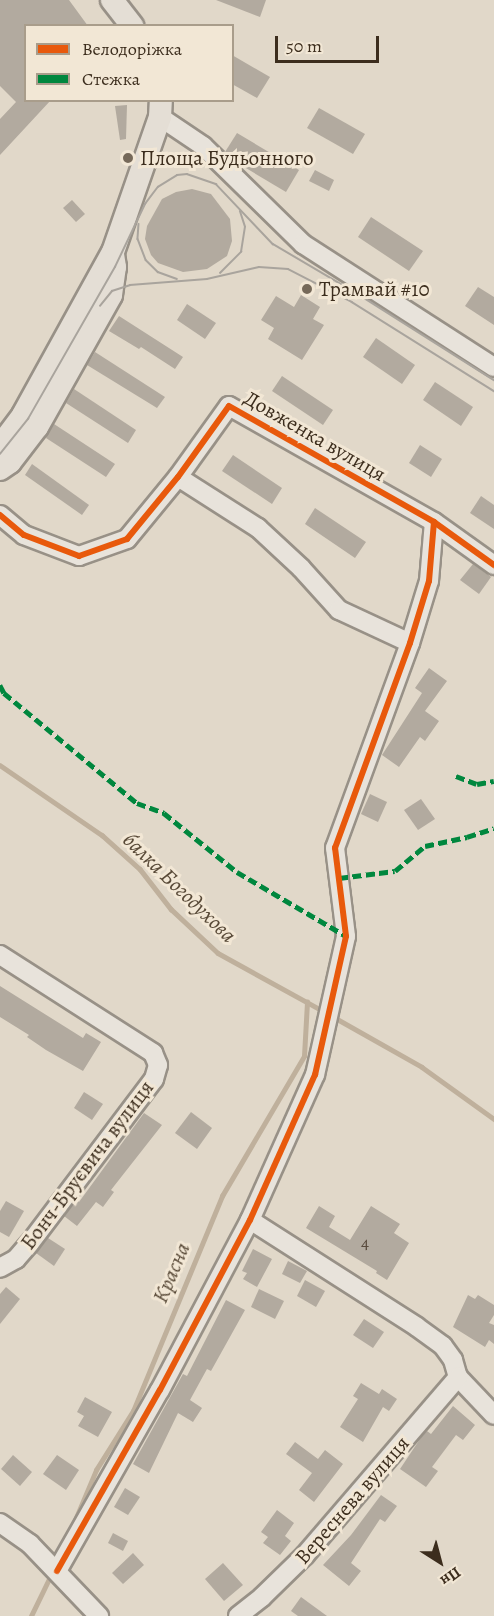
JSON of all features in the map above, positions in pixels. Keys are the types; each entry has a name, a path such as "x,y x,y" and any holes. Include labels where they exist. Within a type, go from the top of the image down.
{"main road":[{"path":"112,0 130,24"},
{"path":"0,446 23,415 112,252 161,109"},
{"path":"0,469 10,462 37,427 111,296 115,267 112,252"}],"street":[{"path":"161,109 203,146 303,244 494,367"},
{"name":"Довженка вулиця","path":"0,515 24,535 79,556 127,539 178,477 229,406 434,522 494,565"},
{"path":"178,477 258,528 301,568 339,610 410,643"},
{"path":"57,1571 160,1390 250,1220 315,1074 337,985 346,936 335,848 410,643 429,581 434,522"},
{"name":"Бонч-Бруєвича вулиця","path":"0,955 153,1053 158,1065 154,1079 29,1244 16,1258 0,1268"},
{"path":"250,1220 426,1333 448,1353 458,1377 494,1415"},
{"name":"Вереснева вулиця","path":"238,1616 262,1597 305,1555 458,1377"},
{"path":"0,1523 30,1544 99,1616"}],"building":[{"path":"0,0 69,0 87,24 24,24 24,102 49,102 0,155 0,119 16,102 0,86"},
{"path":"216,0 266,0 260,17"},
{"path":"234,56 270,77 257,98 234,85"},
{"path":"127,105 126,139 120,140 115,106"},
{"path":"319,108 365,134 353,154 307,128"},
{"path":"237,133 299,170 286,192 234,161 225,152"},
{"path":"315,170 334,180 329,191 309,181"},
{"path":"192,189 211,194 230,219 232,241 227,256 207,269 183,272 158,263 151,255 145,239 147,226 162,199 176,192"},
{"path":"72,200 85,214 76,222 63,208"},
{"path":"371,217 423,251 409,271 358,237"},
{"path":"478,287 494,297 494,325 465,306"},
{"path":"301,295 320,307 313,319 324,325 302,360 268,339 274,328 261,320 276,296 294,307"},
{"path":"187,304 216,323 205,339 177,320"},
{"path":"119,316 183,357 175,369 141,347 139,349 109,331"},
{"path":"376,338 415,365 402,384 363,357"},
{"path":"95,352 165,397 157,408 87,365"},
{"path":"282,376 333,410 323,425 272,391"},
{"path":"435,382 473,407 461,426 423,400"},
{"path":"74,389 136,430 128,443 66,403"},
{"path":"54,424 115,464 106,477 46,438"},
{"path":"420,445 442,459 431,477 409,463"},
{"path":"233,455 282,488 272,504 222,471"},
{"path":"32,464 89,505 82,515 25,475"},
{"path":"481,496 494,505 494,529 470,513"},
{"path":"315,508 366,542 355,558 305,524"},
{"path":"473,564 491,577 479,594 460,580"},
{"path":"429,668 447,681 425,711 439,721 425,741 420,737 399,767 382,755 422,693 415,688"},
{"path":"370,794 387,802 378,822 361,814"},
{"path":"421,799 435,819 418,830 404,810"},
{"path":"0,986 83,1038 86,1033 101,1042 83,1071 46,1050 27,1037 29,1035 0,1017"},
{"path":"84,1092 103,1104 92,1120 74,1108"},
{"path":"191,1112 212,1128 197,1149 175,1133"},
{"path":"144,1113 162,1125 111,1190 114,1192 103,1207 96,1202 77,1226 64,1216 77,1200 79,1202"},
{"path":"6,1201 24,1211 9,1237 0,1232 0,1211"},
{"path":"319,1206 335,1216 329,1227 350,1240 371,1206 400,1224 394,1233 409,1243 387,1280 376,1273 377,1271 306,1228"},
{"path":"48,1238 65,1249 54,1266 36,1253"},
{"path":"253,1249 272,1259 257,1287 243,1279 247,1273 242,1271"},
{"path":"288,1261 307,1271 300,1283 282,1274"},
{"path":"305,1280 325,1291 316,1307 297,1296"},
{"path":"6,1287 20,1299 0,1324 0,1294"},
{"path":"259,1289 284,1301 275,1319 251,1307"},
{"path":"468,1295 475,1299 478,1295 494,1305 494,1315 489,1323 494,1325 494,1344 489,1340 485,1347 453,1327"},
{"path":"226,1300 245,1310 211,1371 207,1369 190,1400 202,1408 193,1422 178,1413 149,1473 133,1464 183,1374 187,1376"},
{"path":"364,1319 384,1332 373,1348 353,1335"},
{"path":"361,1383 379,1394 382,1389 397,1399 389,1411 383,1407 363,1442 340,1427 358,1399 353,1396"},
{"path":"85,1397 112,1412 98,1437 78,1426 84,1416 77,1412"},
{"path":"453,1406 475,1425 463,1440 456,1435 432,1467 438,1471 426,1487 400,1469 422,1436 427,1431 431,1434"},
{"path":"295,1442 318,1459 325,1450 343,1464 314,1502 299,1490 312,1473 286,1454"},
{"path":"13,1455 32,1472 20,1486 1,1469"},
{"path":"57,1455 79,1470 66,1490 43,1474"},
{"path":"125,1488 140,1497 128,1515 114,1507"},
{"path":"381,1495 397,1506 385,1522 380,1519 351,1563 361,1571 349,1586 323,1565 351,1535"},
{"path":"277,1510 294,1523 285,1536 291,1541 280,1555 263,1543 268,1537 261,1532"},
{"path":"113,1533 128,1541 123,1551 108,1543"},
{"path":"133,1553 144,1565 123,1584 112,1573"},
{"path":"223,1563 243,1585 224,1601 205,1579"},
{"path":"301,1597 327,1616 298,1616 291,1611"}],"waterway":[{"name":"балка Богодухова","path":"0,765 102,835 140,869 171,909 218,953 325,1012"},
{"name":"Красна","path":"70,1532 96,1470 133,1411 222,1196 304,1056 307,1002"},
{"name":"балка Богодухова","path":"332,1016 422,1067 494,1119"},
{"name":"Красна","path":"31,1616 49,1579"}],"tram line":[{"path":"0,454 28,419 115,267 145,204 158,187 177,175 187,174 216,184 273,244 353,291 494,380"},
{"path":"220,273 241,252 245,227 240,212"},
{"path":"139,224 138,239 146,260 158,272 177,279"},
{"path":"100,306 112,291 130,285 207,279 259,267 288,269 352,302 494,391"}],"marked path":[{"path":"0,685 4,693 137,803 164,813 237,872 346,936"},
{"path":"456,776 477,784 494,781"},
{"path":"339,878 395,871 425,846 467,837 494,828"}],"cycle path":[{"path":"0,515 24,535 79,556 127,539 178,477 229,406 434,522 494,565"},
{"path":"57,1571 160,1390 250,1220 315,1075 346,936 335,848 410,643 429,581 434,522"}],"place":[{"name":"Площа Будьонного","path":"128,158"},
{"name":"Трамвай #10","path":"307,289"}]}
